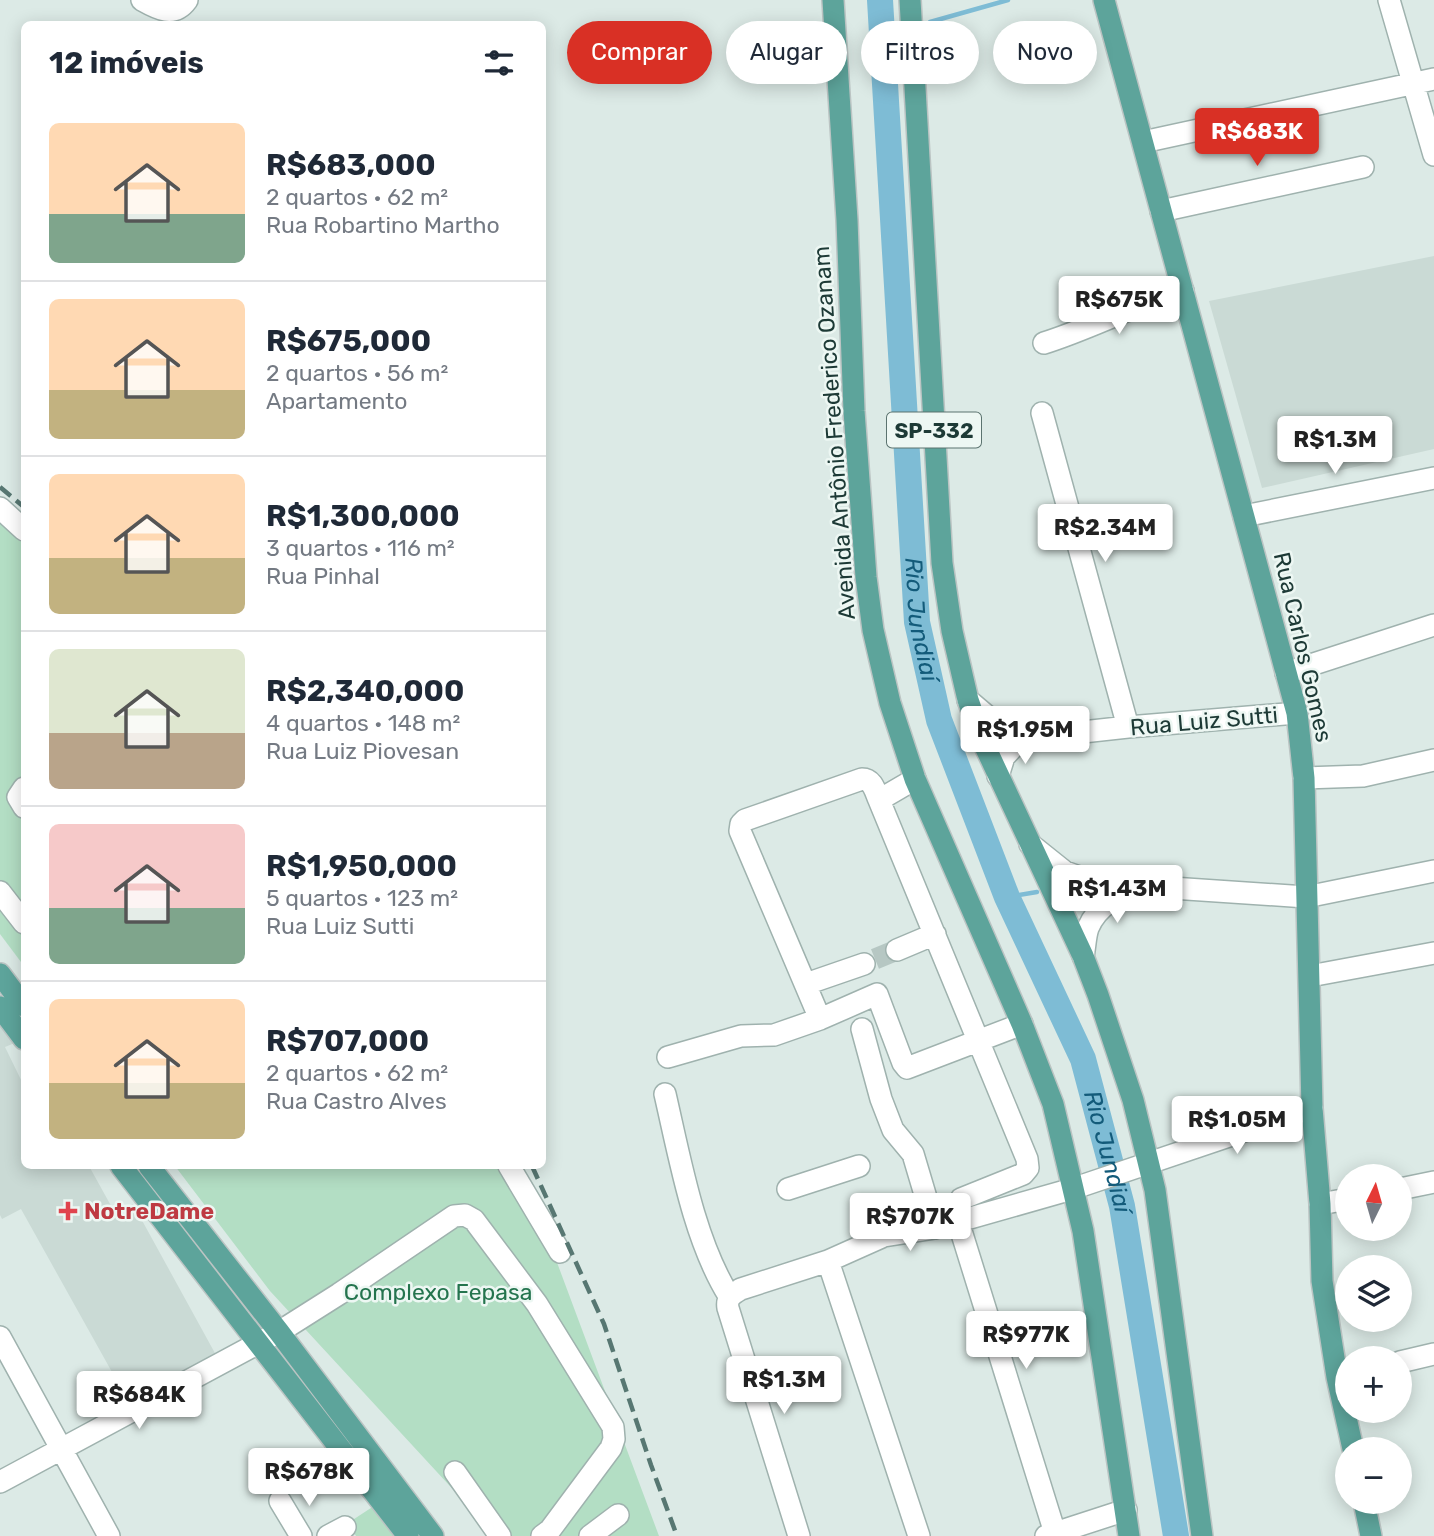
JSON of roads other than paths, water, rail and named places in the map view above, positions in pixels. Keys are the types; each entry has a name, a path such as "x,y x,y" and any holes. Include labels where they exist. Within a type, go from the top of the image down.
{"main road":[{"name":"SP-332","path":"910,0 942,563 952,631 968,699 982,740 1083,956 1133,1100 1142,1166 1157,1202 1202,1536"},
{"name":"Rua Carlos Gomes","path":"1104,0 1297,713 1304,778 1312,1108 1320,1204 1322,1281 1336,1346"},
{"name":"Avenida Antônio Frederico Ozanam","path":"833,9 847,220 854,411 873,630 890,703 915,779 1022,1024 1053,1104 1079,1187 1129,1536"},
{"path":"0,974 13,999 21,1028"},
{"path":"123,1169 408,1536"},
{"path":"151,1169 433,1535"},
{"path":"1366,1514 1371,1536"}],"street":[{"path":"142,0 163,11 183,6 187,0"},
{"path":"1389,0 1434,155"},
{"path":"1143,142 1434,79"},
{"path":"1161,211 1363,167"},
{"path":"1044,343 1074,334 1154,299 1182,291"},
{"path":"1042,413 1128,727"},
{"path":"1244,516 1434,478"},
{"path":"0,508 21,527"},
{"path":"1286,673 1434,625"},
{"name":"Rua Luiz Sutti","path":"968,699 995,723 1028,737 1297,713"},
{"path":"998,775 1004,757 1028,737"},
{"path":"1304,778 1363,776 1434,760"},
{"path":"820,1018 740,831 741,824 745,820 868,779 872,783 1027,1159 1028,1168 1023,1174 961,1199 956,1208 1051,1535 1126,1510"},
{"path":"879,800 915,779"},
{"path":"1030,844 1065,872 1082,878 1142,887 1306,897 1434,871"},
{"path":"1083,956 1095,879"},
{"path":"1088,928 1105,905 1118,895 1142,887"},
{"path":"0,892 21,919"},
{"path":"897,950 934,934"},
{"path":"1310,976 1434,953"},
{"path":"806,984 869,961 877,994 903,1063 908,1068 1022,1024"},
{"path":"668,1057 741,1036 774,1035 877,994"},
{"path":"862,1029 881,1099 893,1129 913,1154 935,1228"},
{"path":"665,1094 681,1164 712,1264 735,1293"},
{"path":"799,1536 728,1308 735,1293 828,1261 884,1237 935,1228 1079,1187 1312,1108"},
{"path":"788,1189 859,1166"},
{"path":"511,1169 560,1252"},
{"path":"1412,1187 1434,1182"},
{"path":"1320,1204 1335,1201"},
{"path":"0,1482 279,1332 454,1216 464,1215 474,1220 537,1304 613,1427 614,1439 611,1448 551,1534"},
{"path":"828,1261 919,1536"},
{"path":"0,1337 108,1536"},
{"path":"1412,1359 1434,1354"},
{"path":"455,1472 500,1536"},
{"path":"280,1501 301,1536"},
{"path":"590,1536 618,1515"}],"waterway":[{"name":"Rio Jundiaí","path":"880,0 917,622 939,720 1007,897 1083,1059 1122,1206 1176,1536"},
{"path":"934,21 1008,0"},
{"path":"1007,897 1037,892"}],"tunnel":[{"path":"875,959 897,950"}],"railway":[{"path":"0,487 21,504"},
{"path":"533,1169 604,1324 677,1536"}],"place":[{"name":"NotreDame","path":"68,1211"}],"park label":[{"name":"Complexo Fepasa","path":"438,1292"}]}
